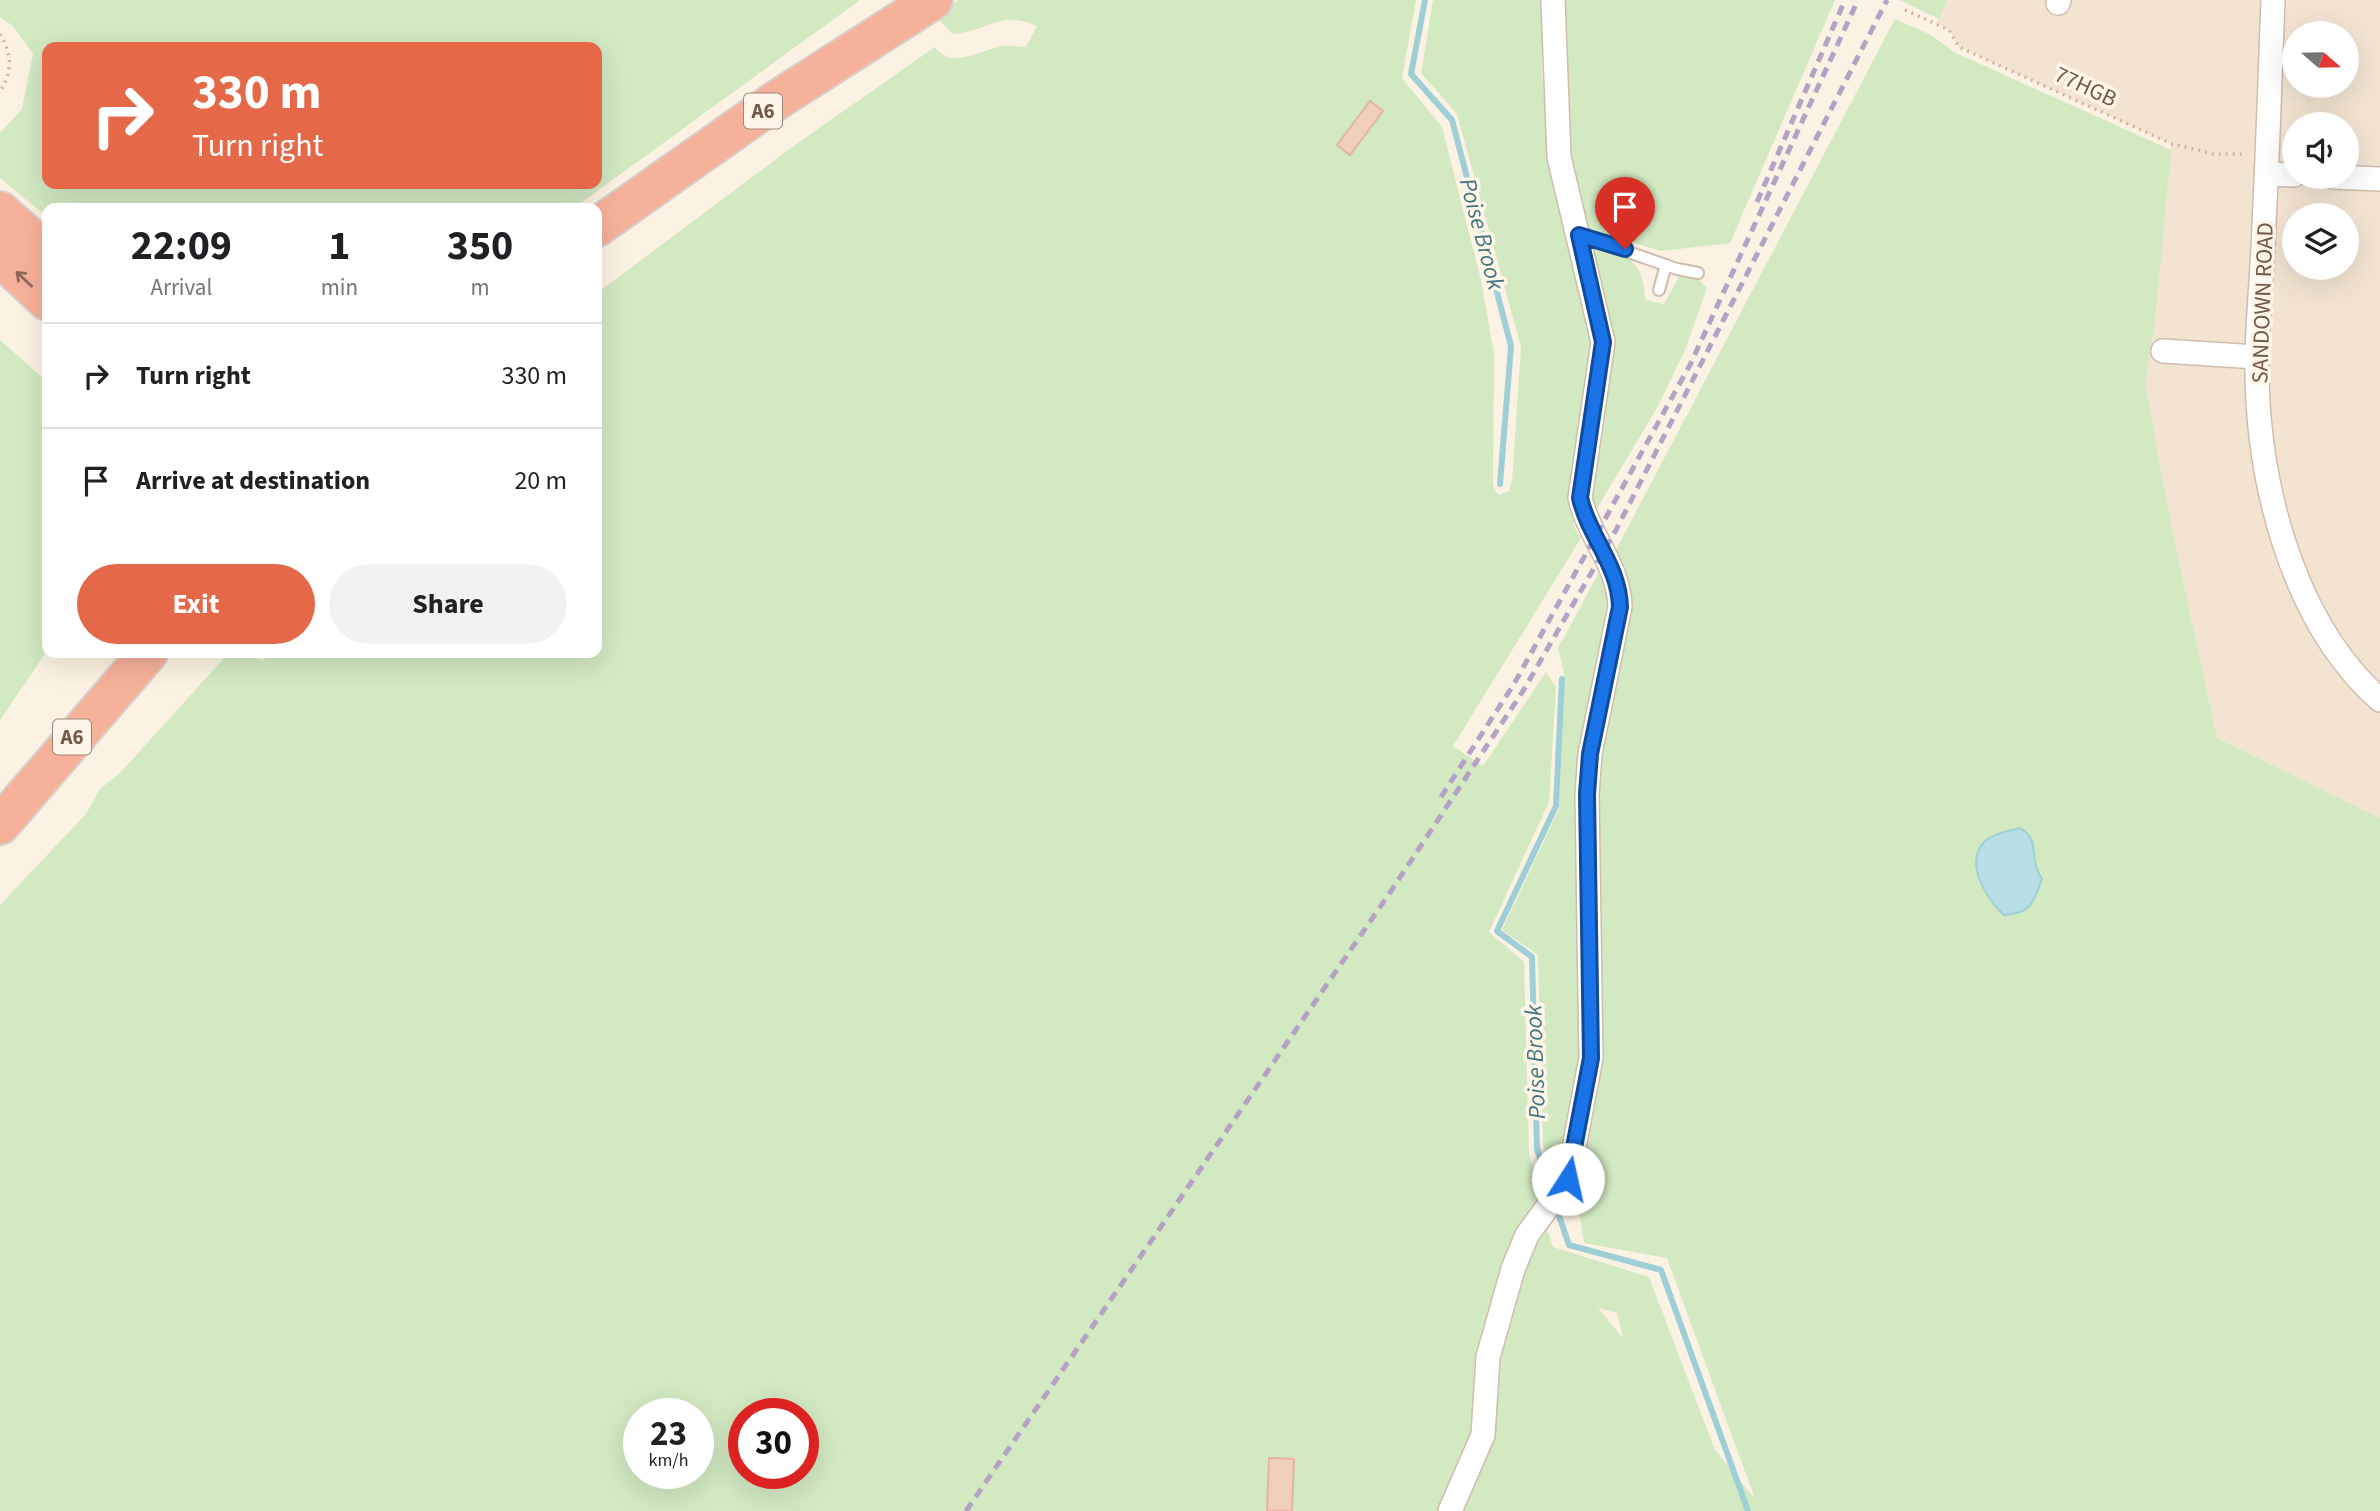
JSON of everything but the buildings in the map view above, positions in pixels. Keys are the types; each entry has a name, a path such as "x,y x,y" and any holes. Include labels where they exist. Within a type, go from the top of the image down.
{"highway":[{"name":"A6","path":"602,223 777,100 933,0"},
{"path":"0,211 42,249"},
{"path":"0,257 42,296"},
{"path":"78,731 124,658"},
{"name":"A6","path":"0,825 78,731 144,658"}],"street":[{"path":"1450,1511 1483,1435 1488,1357 1510,1280 1527,1235 1563,1190 1568,1179 1591,1058 1587,794 1590,754 1620,607 1619,587 1609,559 1585,521 1580,498 1603,342 1559,158 1553,0"},
{"name":"SANDOWN ROAD","path":"2273,0 2257,357 2263,434 2273,497 2289,561 2332,649 2359,681 2380,699"},
{"path":"2267,164 2282,170"},
{"path":"2359,178 2380,179"},
{"path":"2163,351 2257,357"}],"lane":[{"path":"1579,235 1666,265 1698,273"},
{"path":"1659,290 1666,265"}],"path":[{"name":"77HGB","path":"1905,10 1949,30 1959,47 2172,144 2267,164"},
{"path":"0,34 10,56 10,69 0,91"}],"shaded area":[{"path":"1947,0 2380,0 2380,818 2217,738 2171,524 2145,383 2155,322 2171,144 1959,47 1949,30 1936,24"}],"green space":[{"path":"0,0 860,0 602,188 602,42 42,42 42,189 600,189 581,203 42,203 42,213 0,178 0,133 22,109 33,54 13,26 0,17"},
{"path":"958,0 1416,0 1402,78 1442,127 1481,280 1494,354 1493,485 1498,495 1509,491 1512,480 1521,347 1457,114 1421,73 1433,0 1542,0 1542,74 1551,161 1596,349 1573,495 1574,527 1581,538 1453,746 1483,766 1546,672 1556,687 1549,802 1489,932 1524,962 1529,1155 1542,1192 1538,1200 1553,1247 1649,1277 1715,1450 1755,1499 1667,1258 1584,1243 1576,1192 1589,1110 1597,1096 1602,1057 1598,1046 1601,950 1596,928 1598,765 1629,603 1629,583 1616,550 1895,19 1931,35 1956,53 2171,150 2155,322 2145,383 2171,524 2217,738 2380,818 2380,1511 0,1511 0,905 86,814 100,789 121,772 224,658 254,658 263,661 266,658 602,658 602,289 795,145 935,47 942,54 958,58 1003,46 1026,47 1037,26 1013,20 953,34 936,16","holes":["1598,1308 1617,1313 1622,1337"]},
{"path":"1559,0 1835,0 1730,243 1661,251 1589,229 1569,158"},
{"path":"1900,0 1947,0 1939,19"},
{"path":"1594,247 1617,253 1632,262 1642,277 1645,300 1664,304 1679,277 1697,278 1707,288 1685,350 1657,408 1593,515 1585,500 1603,432 1607,377"},
{"path":"0,340 42,378 42,658 0,720"},
{"path":"1602,567 1613,603 1607,630 1581,1057 1571,1121 1554,1179 1543,1144 1538,955 1502,930 1559,809 1565,678 1558,648"}],"water":[{"path":"2020,828 2031,838 2035,863 2042,879 2026,909 2004,915 1985,891 1977,871 1976,860 1978,851 1987,839"}],"waterway":[{"name":"Poise Brook","path":"1425,0 1411,74 1452,120 1511,346 1500,484"},
{"name":"Poise Brook","path":"1552,1194 1537,1149 1532,957 1497,931 1556,806 1562,679"},
{"name":"Poise Brook","path":"1555,1204 1569,1245 1661,1270 1748,1511"}],"railway":[{"path":"1757,202 1845,0"},
{"path":"1441,797 1514,684 1691,363 1858,0"},
{"path":"966,1511 1391,891 1523,691 1616,530 1887,0"}],"route":[{"path":"1568,1179 1591,1058 1587,794 1590,754 1620,607 1619,587 1609,559 1585,521 1580,498 1603,342 1579,235 1625,249"}]}
